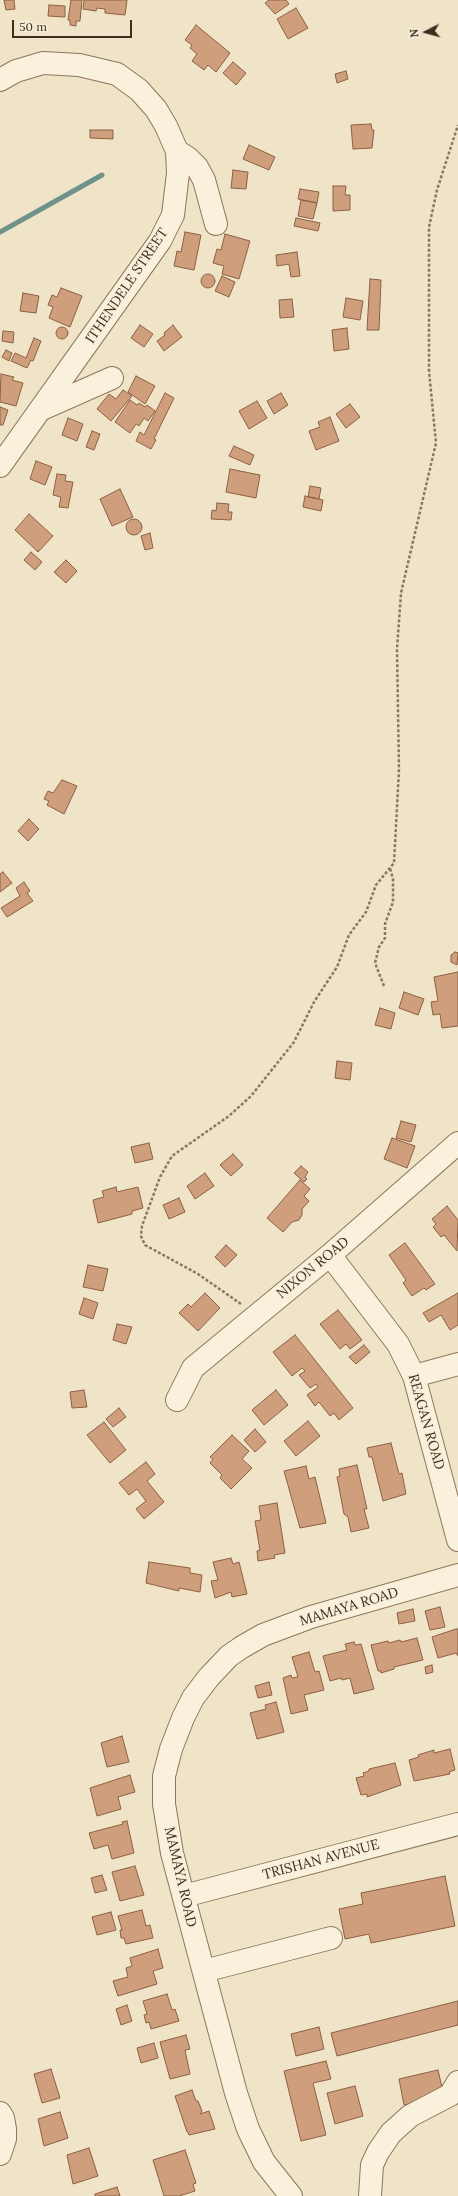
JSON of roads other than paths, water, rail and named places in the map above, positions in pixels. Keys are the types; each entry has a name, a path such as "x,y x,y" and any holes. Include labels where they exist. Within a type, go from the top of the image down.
{"street":[{"name":"ITHENDELE STREET","path":"0,80 16,71 42,64 79,64 117,74 139,90 156,109 166,126 177,151 177,193 173,215 160,241 0,466"},
{"name":"ITHENDELE STREET","path":"177,151 188,158 197,167 204,180 216,224"},
{"name":"ITHENDELE STREET","path":"42,409 112,378"},
{"name":"NIXON ROAD","path":"177,1400 193,1368 254,1316 330,1255 458,1143"},
{"name":"REAGAN ROAD","path":"330,1255 398,1344 414,1376 458,1540"},
{"path":"414,1376 458,1364"},
{"name":"MAMAYA ROAD","path":"291,2196 264,2162 248,2129 236,2093 172,1853 164,1804 164,1776 171,1749 183,1718 193,1698 209,1677 229,1656 263,1635 311,1617 458,1576"},
{"name":"TRISHAN AVENUE","path":"184,1896 458,1824"},
{"path":"204,1971 331,1938"},
{"path":"370,2196 372,2165 378,2152 391,2133 410,2116 450,2095 458,2082"},
{"path":"0,2113 3,2118 5,2134 0,2154"}],"waterway":[{"path":"0,232 102,175"}]}
